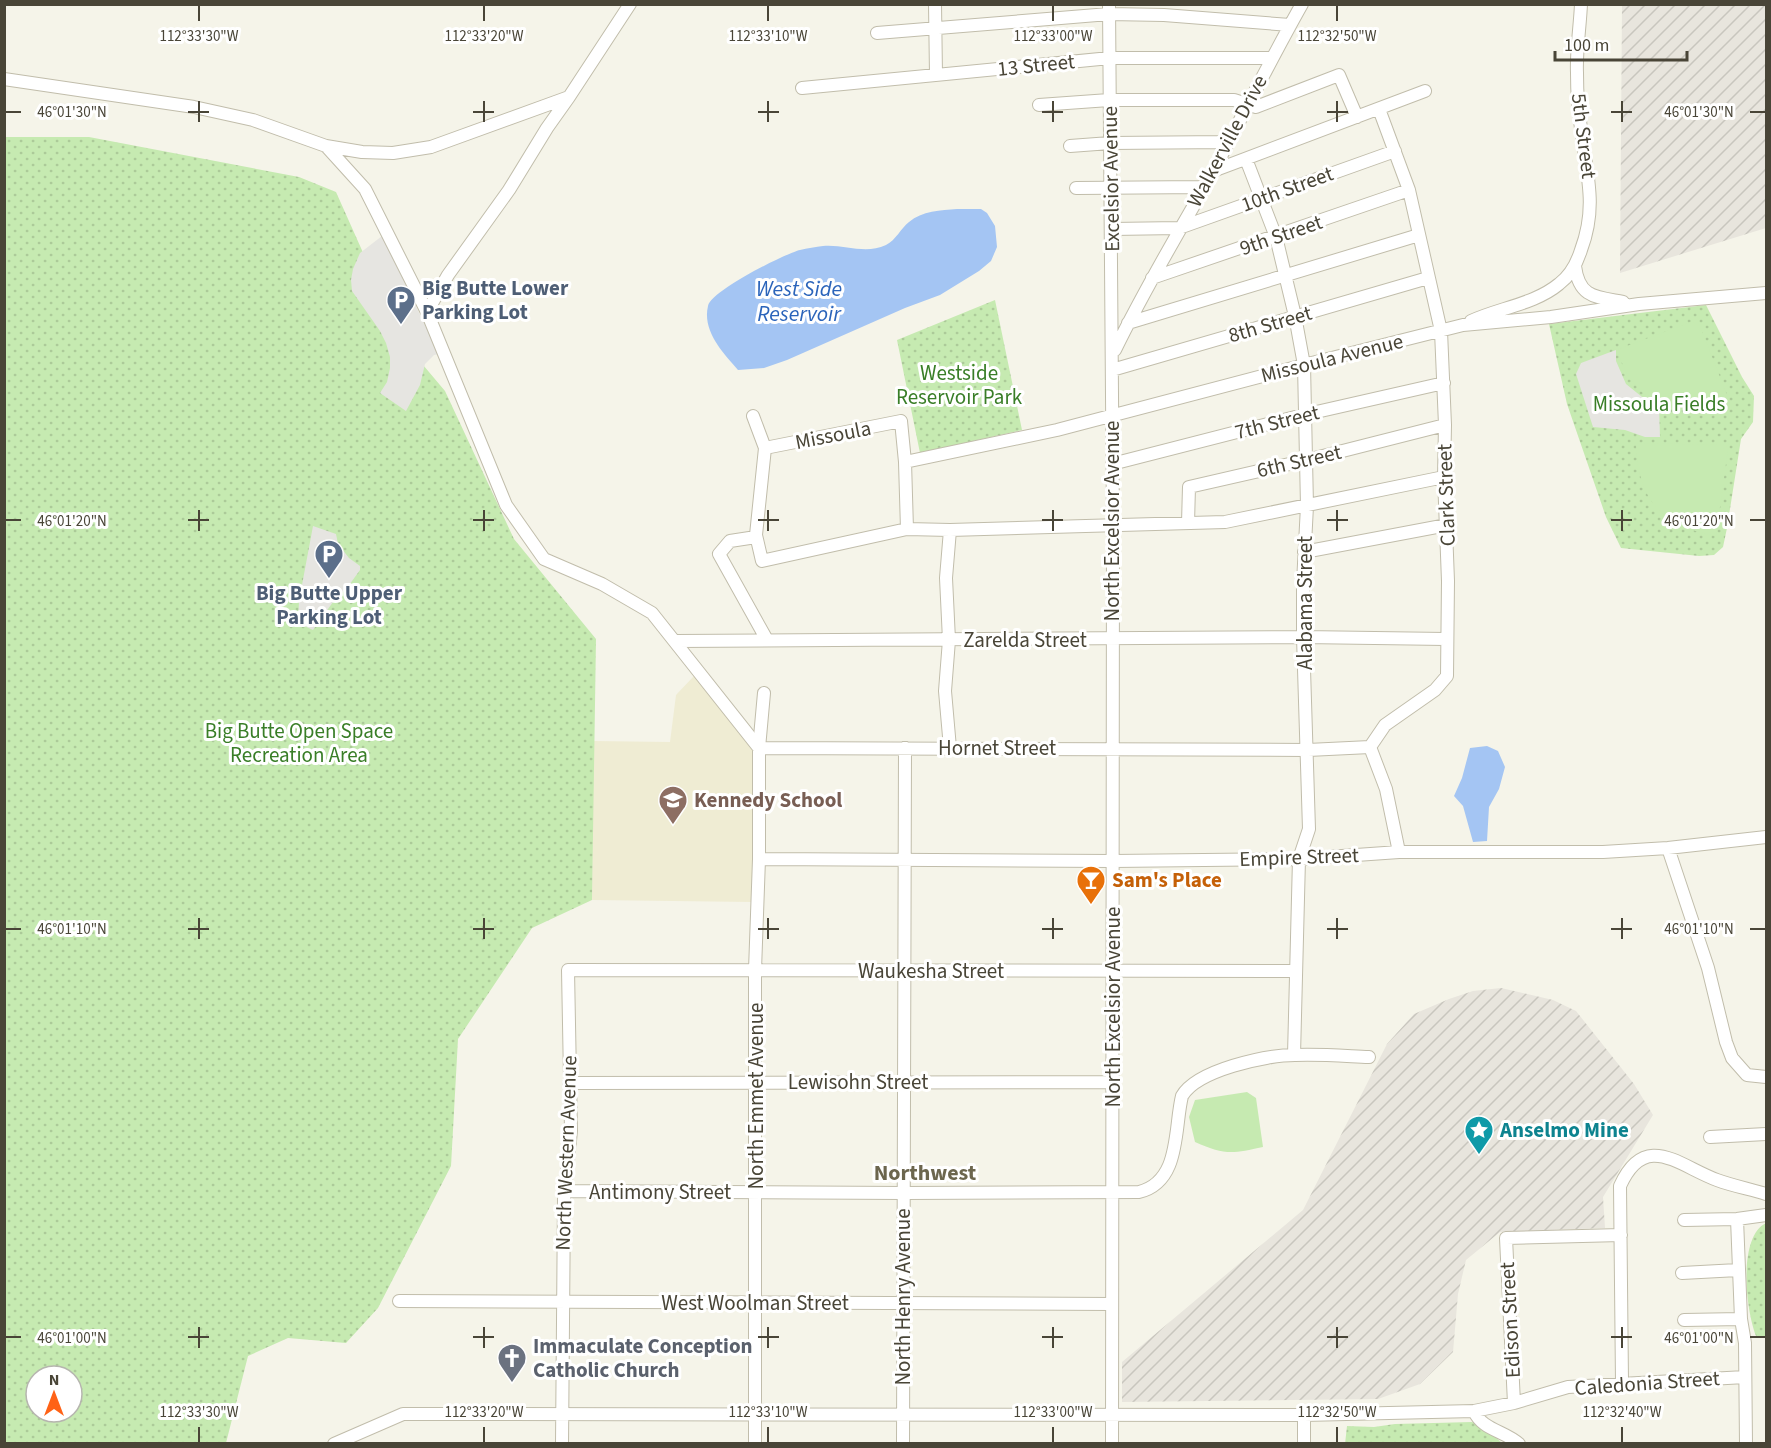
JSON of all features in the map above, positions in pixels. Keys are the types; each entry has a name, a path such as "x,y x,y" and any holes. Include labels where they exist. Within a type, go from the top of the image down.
{"street":[{"path":"427,312 448,274 509,190 547,128 630,4"},
{"path":"935,4 936,75"},
{"name":"Walkerville Drive","path":"1113,354 1302,4"},
{"name":"5th Street","path":"1463,325 1489,313 1538,296 1560,284 1575,266 1588,232 1591,209 1590,182 1581,127 1577,72 1581,4"},
{"path":"877,33 1109,9 1290,25"},
{"name":"Excelsior Avenue","path":"1109,9 1113,354"},
{"name":"13 Street","path":"802,88 1110,58 1272,58"},
{"path":"1039,105 1109,100 1233,99 1260,106 1339,75 1357,117"},
{"path":"4,79 194,106 253,120 326,146 362,152 393,153 431,147 569,97"},
{"path":"1213,171 1425,91"},
{"name":"Clark Street","path":"1370,747 1385,724 1435,690 1447,676 1448,580 1441,331 1409,190 1379,109"},
{"path":"1070,146 1110,143 1227,142"},
{"path":"326,146 365,189 427,312 506,505 544,559 602,584 652,613 759,748"},
{"name":"10th Street","path":"1112,229 1179,228 1395,151"},
{"name":"Alabama Street","path":"1246,159 1276,237 1304,365 1306,506 1303,638 1309,829 1299,859 1294,1055"},
{"path":"1076,188 1204,187"},
{"name":"9th Street","path":"1152,278 1409,190"},
{"path":"1128,323 1419,235"},
{"path":"1575,266 1581,289 1597,298 1640,304"},
{"name":"8th Street","path":"1112,370 1428,278"},
{"name":"Missoula Avenue","path":"905,462 1057,430 1463,325 1640,304 1767,293"},
{"name":"North Excelsior Avenue","path":"1112,1443 1113,354"},
{"name":"7th Street","path":"1112,464 1303,415 1444,384"},
{"path":"753,416 765,448 756,537 762,561 907,529 950,530 1225,522 1444,477"},
{"name":"Missoula","path":"765,448 901,421 905,462"},
{"name":"6th Street","path":"1188,523 1189,487 1445,425"},
{"path":"905,462 907,529"},
{"path":"1304,552 1447,525"},
{"path":"950,530 946,578 949,640 945,691 950,748"},
{"path":"756,537 730,541 719,554 767,640"},
{"name":"Zarelda Street","path":"676,641 1446,639"},
{"name":"North Emmet Avenue","path":"755,1443 755,970 759,859 759,748 764,693"},
{"path":"1370,747 1386,789 1400,852"},
{"name":"Hornet Street","path":"759,748 1308,750 1370,747"},
{"name":"North Henry Avenue","path":"903,1443 905,748"},
{"name":"Empire Street","path":"759,859 1113,861 1299,859 1400,852 1603,852 1668,849 1767,837"},
{"path":"1668,849 1708,968 1732,1058 1747,1075 1767,1077"},
{"name":"Waukesha Street","path":"568,970 1295,971"},
{"name":"North Western Avenue","path":"562,1443 565,1191 571,1131 568,1083 568,970"},
{"path":"1294,1055 1369,1057"},
{"name":"Antimony Street","path":"565,1191 1111,1193 1145,1190 1158,1181 1164,1173 1175,1150 1179,1106 1185,1090 1198,1080 1226,1070 1268,1058 1294,1055"},
{"name":"Lewisohn Street","path":"568,1083 1112,1082"},
{"path":"1710,1137 1767,1134"},
{"path":"1622,1382 1620,1186 1626,1172 1647,1157 1657,1155 1686,1164 1718,1181 1767,1194"},
{"path":"1684,1220 1737,1219 1767,1215"},
{"path":"1737,1219 1741,1319 1745,1343 1746,1443"},
{"name":"Edison Street","path":"1514,1403 1506,1238 1621,1235"},
{"path":"1682,1273 1738,1270"},
{"name":"West Woolman Street","path":"399,1301 1112,1304"},
{"path":"1684,1320 1741,1319"},
{"name":"Caledonia Street","path":"334,1443 403,1414 1304,1415 1474,1411 1514,1403 1568,1387 1622,1382 1745,1377"},
{"path":"1474,1411 1481,1422 1514,1438 1519,1443"},
{"path":"1304,1415 1304,1443"}],"shaded area":[{"path":"1622,5 1766,5 1766,228 1620,273"},
{"name":"Big Butte Lower Parking Lot","path":"382,236 439,354 434,355 425,364 420,385 406,411 380,393 387,382 390,357 380,331 352,291 353,269 360,253"},
{"path":"1616,350 1616,361 1626,384 1652,405 1659,406 1660,437 1645,437 1625,430 1593,427 1576,374 1581,363"},
{"name":"Big Butte Upper Parking Lot","path":"313,526 336,534 338,544 349,558 360,566 360,570 313,630 298,623 299,601"},
{"name":"Kennedy School","path":"694,676 746,736 755,752 753,902 592,900 593,741 670,742 676,695"},
{"name":"Anselmo Mine","path":"1501,988 1553,1000 1576,1011 1634,1084 1653,1115 1603,1197 1605,1228 1500,1232 1466,1260 1458,1294 1453,1352 1420,1384 1378,1399 1122,1402 1122,1362 1303,1210 1387,1044 1414,1014 1473,991"}],"green space":[{"name":"Big Butte Open Space Recreation Area","path":"5,137 89,137 299,177 336,192 402,340 445,391 514,539 596,639 592,900 532,928 458,1039 451,1166 378,1308 346,1343 288,1338 248,1356 226,1443 5,1444"},
{"name":"Westside Reservoir Park","path":"995,300 1022,430 920,453 897,340"},
{"name":"Missoula Fields","path":"1706,305 1754,396 1753,422 1741,439 1723,547 1714,555 1699,556 1621,548 1606,517 1567,404 1549,324"},
{"path":"1691,322 1700,326 1727,395 1714,405 1682,409 1661,404 1642,392 1629,378 1616,350"},
{"path":"1636,443 1725,445 1728,449 1716,536 1681,525 1656,507 1642,480"},
{"path":"1247,1092 1256,1098 1263,1147 1228,1152 1195,1142 1189,1117 1195,1100"},
{"path":"1766,1223 1766,1338 1757,1338 1750,1312 1746,1277 1751,1244 1757,1231"},
{"path":"1472,1422 1487,1430 1502,1443 1345,1444 1347,1426 1374,1427 1395,1424"}],"water":[{"name":"West Side Reservoir","path":"957,209 981,209 987,213 995,226 997,247 991,261 940,295 764,368 738,370 715,341 708,324 708,306 721,291 749,274 779,258 806,249 823,246 878,248 890,243 906,225 920,215"},
{"path":"1487,746 1498,751 1505,767 1499,789 1489,807 1487,841 1473,842 1463,806 1454,796 1462,778 1470,748"}],"place":[{"name":"Big Butte Lower Parking Lot","path":"401,326"},
{"name":"Big Butte Upper Parking Lot","path":"329,580"},
{"name":"Kennedy School","path":"673,826"},
{"name":"Sam's Place","path":"1091,906"},
{"name":"Anselmo Mine","path":"1479,1156"},
{"name":"Immaculate Conception Catholic Church","path":"512,1384"}],"district":[{"name":"Northwest","path":"925,1173"}]}
